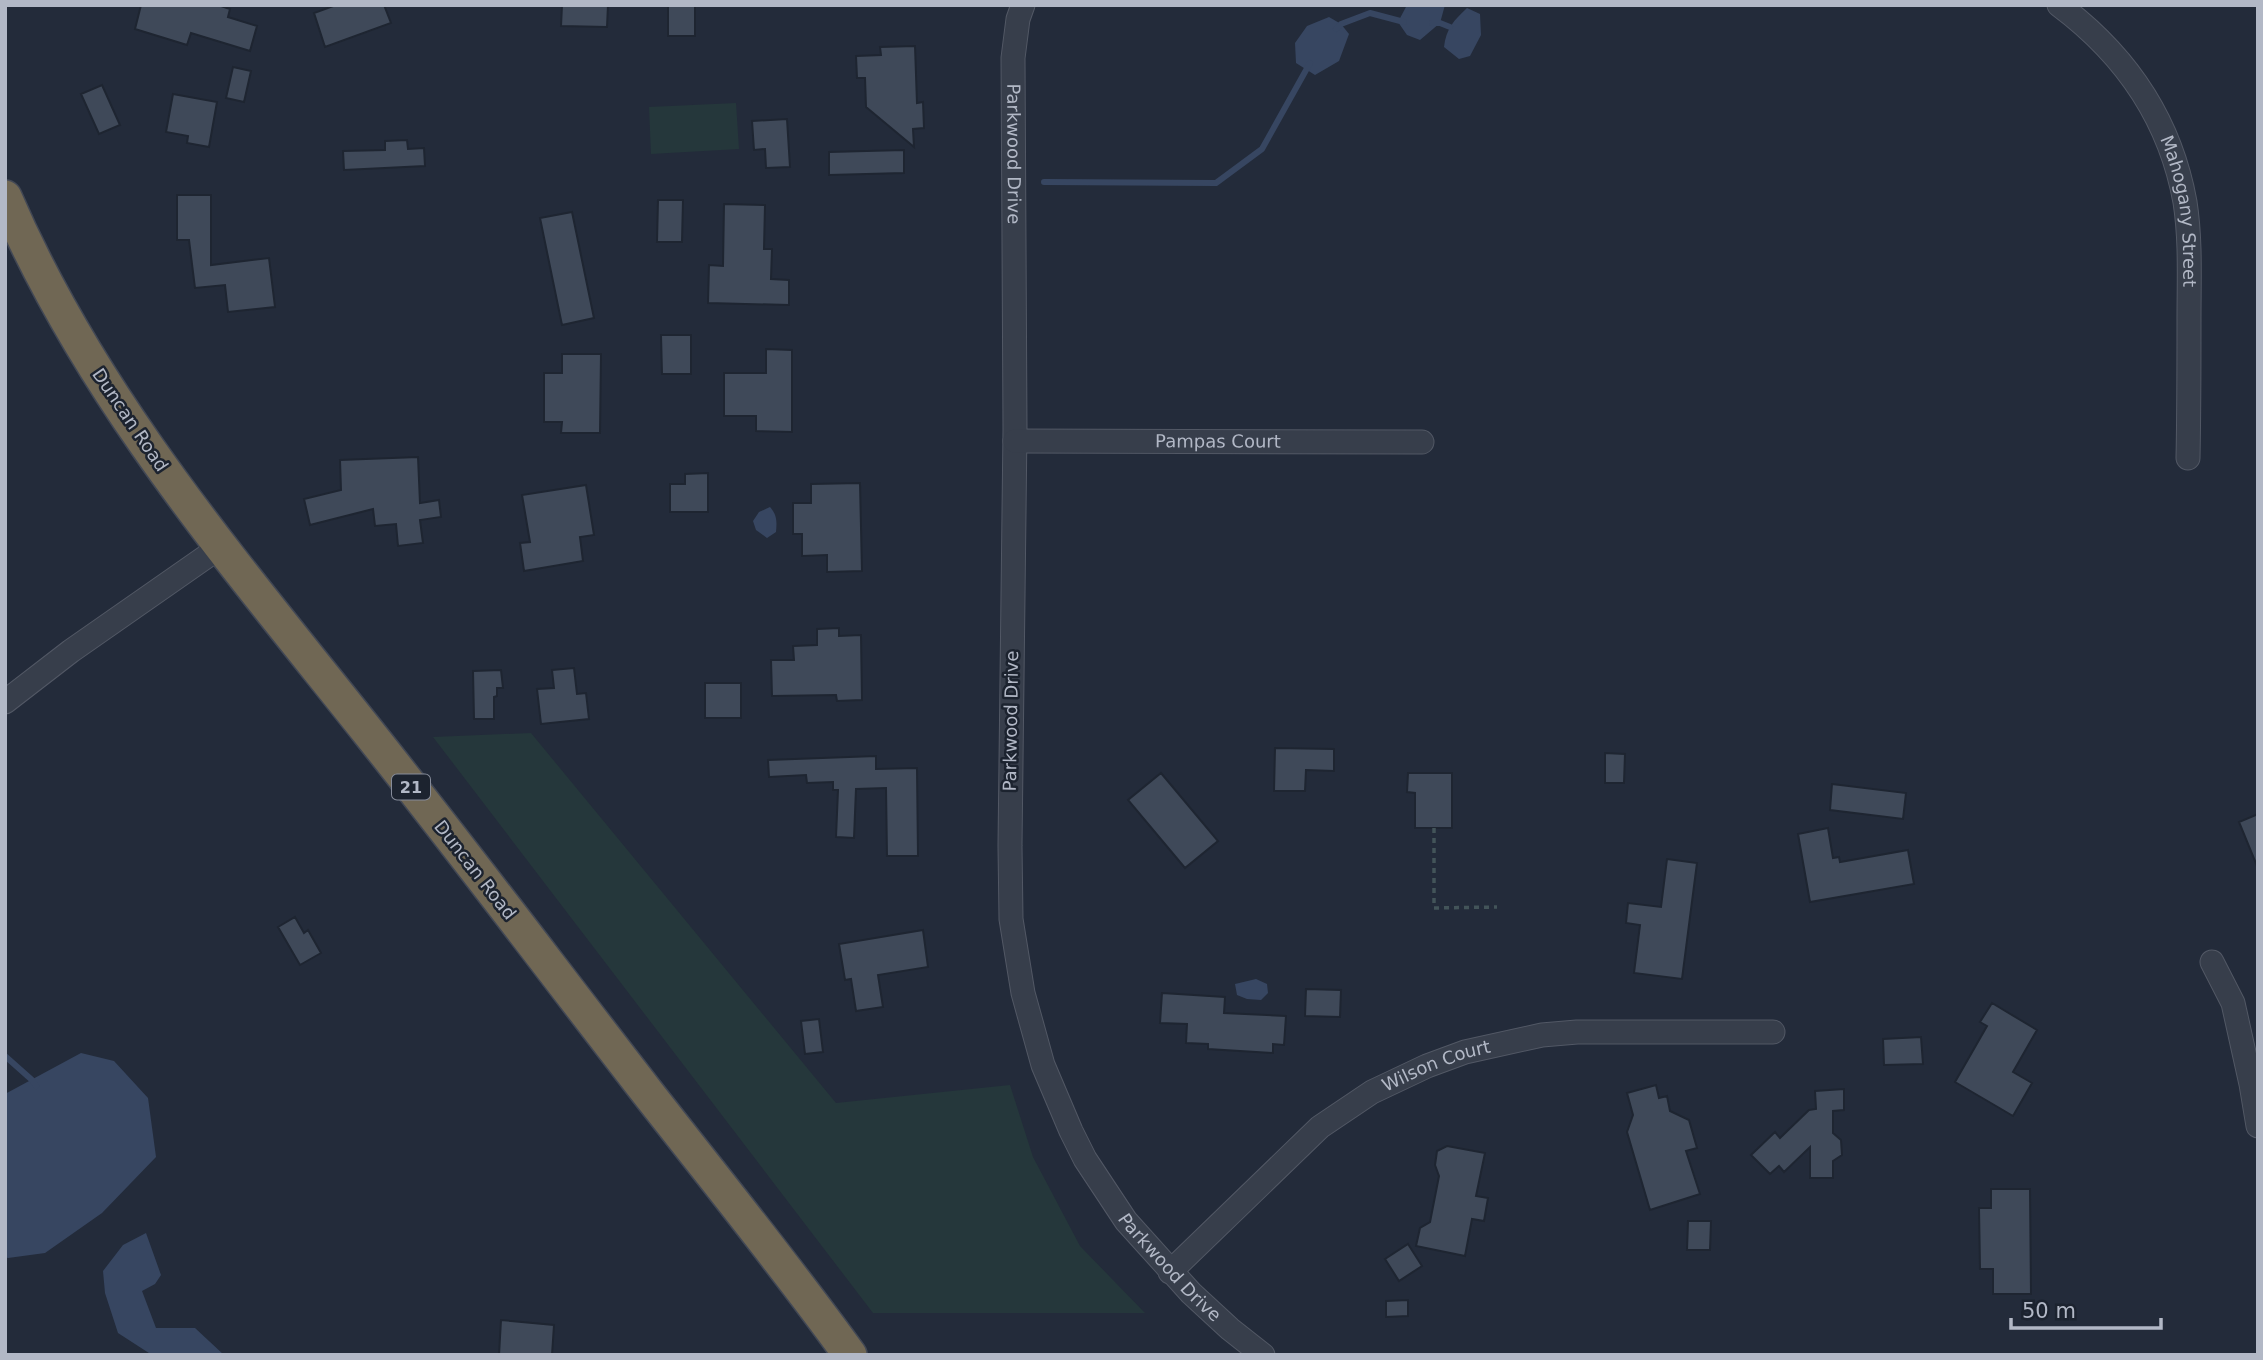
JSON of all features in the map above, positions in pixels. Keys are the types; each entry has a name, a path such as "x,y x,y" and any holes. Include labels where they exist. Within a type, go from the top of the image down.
{"highway":[{"name":"Duncan Road","path":"5,197 23,238 81,347 157,463 264,605 371,736 850,1355"}],"street":[{"name":"Parkwood Drive","path":"1023,5 1018,19 1013,58 1015,441 1010,894 1011,919 1023,993 1043,1065 1085,1159 1126,1221 1170,1272 1230,1329 1264,1355"},
{"name":"Mahogany Street","path":"2059,5 2087,26 2114,52 2138,84 2158,119 2173,158 2185,202 2190,250 2188,458"},
{"name":"Pampas Court","path":"1015,441 1422,442"},
{"path":"5,702 71,651 220,547"},
{"path":"2212,962 2233,1003 2258,1126"},
{"name":"Wilson Court","path":"1170,1272 1320,1127 1372,1092 1427,1066 1465,1052 1542,1035 1577,1032 1773,1032"}],"path":[{"path":"1434,828 1434,908 1497,907"}],"shaded area":[{"path":"736,103 739,149 651,154 649,107"},
{"path":"531,733 836,1103 1010,1085 1033,1157 1080,1246 1145,1313 873,1313 433,737"}],"water":[{"path":"1407,5 1445,5 1440,23 1420,40 1407,35 1398,22"},
{"path":"1467,8 1480,14 1481,35 1470,56 1459,59 1444,47 1451,25"},
{"path":"1329,17 1341,24 1349,34 1339,61 1315,75 1296,63 1295,43 1307,26"},
{"path":"770,507 776,518 776,532 767,538 756,530 753,521 759,512"},
{"path":"1256,979 1267,984 1268,993 1261,1000 1237,995 1235,984"},
{"path":"81,1053 114,1061 148,1098 156,1157 102,1213 45,1253 5,1257 5,1094"},
{"path":"146,1233 161,1275 155,1284 142,1291 156,1328 195,1328 224,1355 152,1355 118,1333 105,1293 103,1271 123,1245"}],"building":[{"path":"141,5 218,5 230,9 228,17 257,26 250,51 191,33 187,45 135,29"},
{"path":"336,5 384,5 391,23 325,47 314,13"},
{"path":"562,5 608,5 607,27 561,26"},
{"path":"668,5 695,5 695,36 668,36"},
{"path":"915,46 917,103 923,102 924,128 913,129 914,147 866,107 865,78 857,78 856,56 881,55 880,47"},
{"path":"233,67 251,71 244,102 226,98"},
{"path":"102,85 120,125 99,134 81,94"},
{"path":"173,94 217,102 209,147 187,143 188,136 166,132"},
{"path":"787,119 790,167 766,168 765,149 754,150 752,121"},
{"path":"407,140 408,149 424,148 425,166 344,170 343,151 385,150 385,141"},
{"path":"904,150 904,173 829,175 829,152"},
{"path":"177,195 211,195 211,265 269,258 275,307 228,312 225,285 195,288 189,240 177,240"},
{"path":"658,200 683,200 682,242 657,242"},
{"path":"724,204 765,205 764,249 772,249 771,279 789,280 789,305 708,303 709,265 723,266"},
{"path":"572,212 594,318 562,325 540,218"},
{"path":"661,335 691,335 691,374 662,374"},
{"path":"766,349 792,350 792,432 756,431 756,416 724,416 724,373 766,373"},
{"path":"562,354 601,354 600,433 561,433 562,422 544,422 544,373 562,373"},
{"path":"418,457 420,503 439,500 441,517 420,520 423,543 398,546 396,524 375,526 373,509 310,525 304,499 341,490 340,460"},
{"path":"708,473 708,512 670,512 670,484 685,484 685,474"},
{"path":"860,483 862,571 827,572 827,555 802,556 802,534 793,534 793,503 811,503 811,484"},
{"path":"586,485 594,535 580,537 583,561 524,571 520,543 530,542 522,495"},
{"path":"839,628 839,636 861,635 862,700 837,701 836,695 772,696 771,660 794,660 793,646 817,645 817,629"},
{"path":"574,668 577,694 586,693 589,719 541,724 537,689 554,688 552,670"},
{"path":"501,670 503,688 497,688 497,696 494,697 494,719 474,719 473,671"},
{"path":"705,683 741,683 741,718 705,718"},
{"path":"1275,748 1334,749 1334,771 1306,770 1305,791 1274,791"},
{"path":"1605,753 1625,754 1624,783 1605,783"},
{"path":"876,756 876,769 917,768 918,856 887,856 886,788 856,789 854,838 836,837 838,790 833,790 833,782 807,783 806,775 769,777 768,760"},
{"path":"1161,773 1218,841 1185,868 1128,800"},
{"path":"1408,773 1452,773 1452,828 1415,828 1415,793 1407,792"},
{"path":"1832,784 1906,793 1903,819 1830,810"},
{"path":"2258,814 2258,866 2257,866 2239,822"},
{"path":"1828,828 1833,858 1839,857 1840,862 1908,850 1914,884 1810,902 1798,834"},
{"path":"1667,859 1697,863 1682,979 1634,973 1640,925 1626,923 1628,903 1661,907"},
{"path":"295,917 304,933 308,930 321,953 300,965 278,927"},
{"path":"923,930 928,967 878,975 883,1007 856,1011 851,979 845,980 839,944"},
{"path":"1306,989 1341,990 1340,1017 1305,1016"},
{"path":"1162,993 1225,997 1224,1013 1286,1016 1284,1045 1273,1044 1273,1053 1208,1049 1208,1044 1186,1043 1187,1024 1160,1023"},
{"path":"1992,1003 2037,1030 2013,1072 2032,1083 2013,1116 1955,1082 1987,1026 1980,1022"},
{"path":"819,1019 823,1052 805,1054 801,1021"},
{"path":"1921,1037 1923,1064 1884,1065 1883,1039"},
{"path":"1656,1085 1659,1098 1667,1096 1670,1111 1689,1120 1697,1148 1686,1151 1700,1194 1650,1210 1627,1132 1633,1115 1627,1093"},
{"path":"1844,1089 1844,1110 1833,1111 1833,1133 1841,1140 1842,1155 1833,1161 1833,1178 1810,1178 1810,1147 1784,1172 1779,1166 1770,1174 1751,1155 1775,1132 1780,1138 1809,1110 1816,1109 1815,1091"},
{"path":"1447,1146 1485,1153 1476,1196 1488,1198 1484,1221 1472,1219 1465,1256 1416,1246 1420,1228 1430,1222 1439,1176 1435,1165 1437,1151"},
{"path":"1991,1189 2030,1189 2031,1294 1993,1294 1993,1269 1980,1269 1979,1208 1991,1208"},
{"path":"1688,1221 1711,1221 1710,1250 1687,1250"},
{"path":"1408,1244 1422,1266 1399,1281 1385,1259"},
{"path":"1408,1300 1408,1316 1386,1317 1386,1301"},
{"path":"501,1320 554,1325 552,1355 499,1355"}],"waterway":[{"path":"1336,29 1341,24 1370,13 1404,22"},
{"path":"1432,23 1450,27"},
{"path":"1044,182 1216,183 1262,149 1310,63"},
{"path":"5,1056 36,1086"}]}
